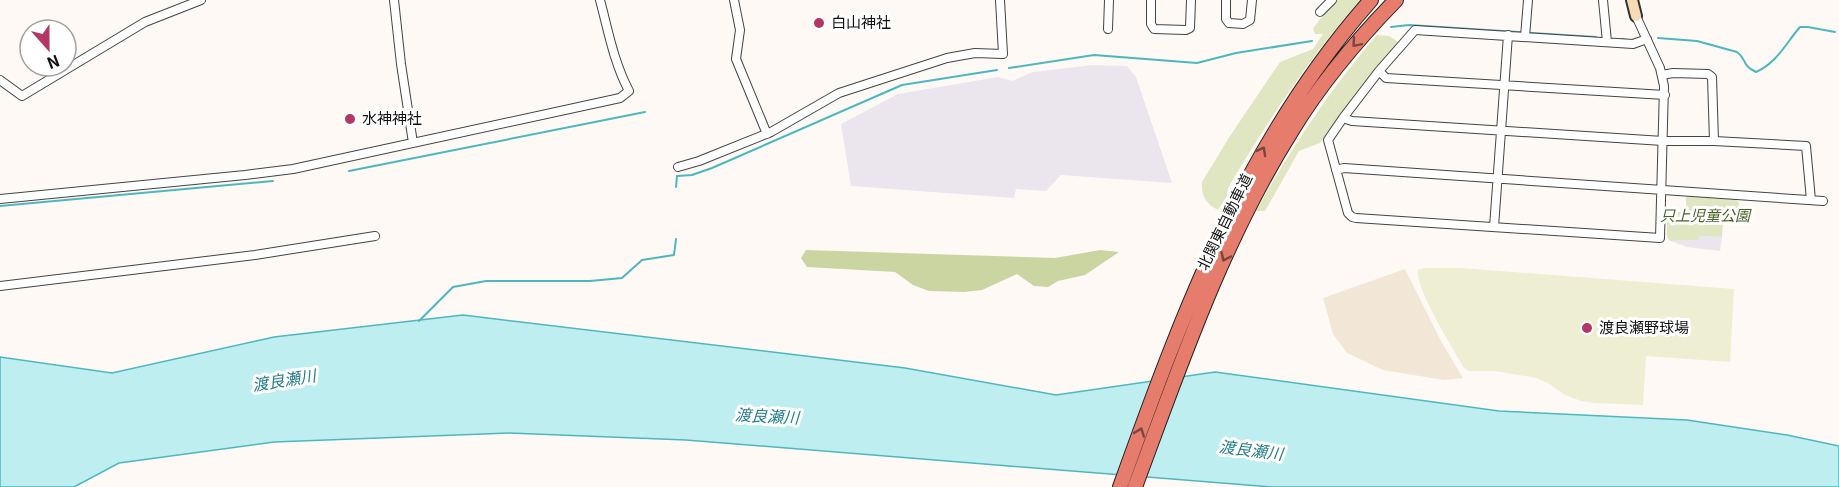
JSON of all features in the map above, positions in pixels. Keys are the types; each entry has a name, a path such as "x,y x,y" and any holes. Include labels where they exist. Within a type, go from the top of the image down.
{"highway":[{"name":"北関東自動車道","path":"1120,487 1172,342 1234,202 1289,107 1334,43 1371,0"},
{"name":"北関東自動車道","path":"1135,487 1207,298 1250,204 1291,132 1317,94 1347,54 1396,0"}],"street":[{"path":"0,80 22,96 145,22 201,0"},
{"path":"394,0 413,142"},
{"path":"0,199 293,169 624,96 629,91 600,0"},
{"path":"734,0 740,30 736,59 767,134"},
{"path":"678,167 767,134 839,93 947,58 975,53 1003,54 999,0"},
{"path":"1108,29 1109,0"},
{"path":"1151,0 1151,24 1154,29 1186,30 1190,28 1191,0"},
{"path":"1226,0 1226,19 1229,22 1243,24 1250,20 1252,0"},
{"path":"1320,12 1332,0"},
{"path":"1525,36 1528,0"},
{"path":"1604,0 1607,42"},
{"path":"1632,0 1636,16 1647,39 1662,75 1665,95 1660,238 1352,217 1348,213 1328,140 1379,71 1415,30 1637,44 1647,39"},
{"path":"1494,227 1508,35"},
{"path":"1379,71 1386,78 1665,95"},
{"path":"1662,75 1673,72 1708,74 1712,77 1714,141"},
{"path":"1343,118 1352,121 1663,141 1806,146 1811,200"},
{"path":"1336,170 1344,168 1823,201"},
{"path":"0,286 255,255 375,236"}],"shaded area":[{"path":"1092,65 1127,66 1136,77 1172,183 1061,175 1046,191 1016,189 1014,198 851,186 841,124 898,94 998,77 1012,81 1033,72"},
{"path":"1699,236 1722,237 1720,251 1687,247 1670,241 1698,240"},
{"path":"1405,269 1442,343 1463,378 1444,380 1383,370 1347,353 1333,334 1323,298"}],"green space":[{"path":"1336,0 1360,0 1323,45 1273,115 1228,188 1227,196 1218,210 1214,208 1203,195 1202,182 1280,62 1313,49 1323,34 1315,34 1313,28"},
{"path":"1377,35 1389,36 1398,42 1320,143 1299,151 1265,211 1256,211 1312,120"},
{"name":"只上児童公園","path":"1686,195 1735,199 1739,203 1738,224 1723,223 1722,237 1699,236 1699,240 1670,241 1667,237 1667,212 1686,212"},
{"path":"806,250 1055,258 1100,250 1119,252 1085,275 1058,281 1048,287 1034,286 1017,274 982,290 964,292 929,291 913,285 895,272 807,267 801,258"},
{"name":"渡良瀬野球場","path":"1461,268 1734,289 1730,362 1646,356 1643,405 1581,401 1565,395 1537,378 1495,371 1469,371 1464,368 1422,290 1418,270"}],"water":[{"name":"渡良瀬川","path":"463,315 905,368 1056,395 1215,372 1499,411 1687,420 1787,435 1839,446 1839,487 1272,487 686,440 509,433 274,442 119,463 74,487 0,487 0,357 112,373 274,337"}],"waterway":[{"path":"1391,27 1409,25 1596,37"},
{"path":"1658,38 1697,41 1737,52 1748,67 1756,72 1775,58 1800,27 1835,32"},
{"path":"1622,39 1627,40"},
{"path":"1009,68 1094,55 1197,63 1236,53 1312,41"},
{"path":"676,187 677,176 692,175 712,168 902,85 997,70"},
{"path":"349,171 645,112"},
{"path":"0,206 273,181"},
{"path":"419,321 453,287 486,281 590,281 622,278 642,260 674,255 676,239"}],"place":[{"name":"白山神社","path":"819,23"},
{"name":"水神神社","path":"350,119"},
{"name":"渡良瀬野球場","path":"1587,328"}]}
